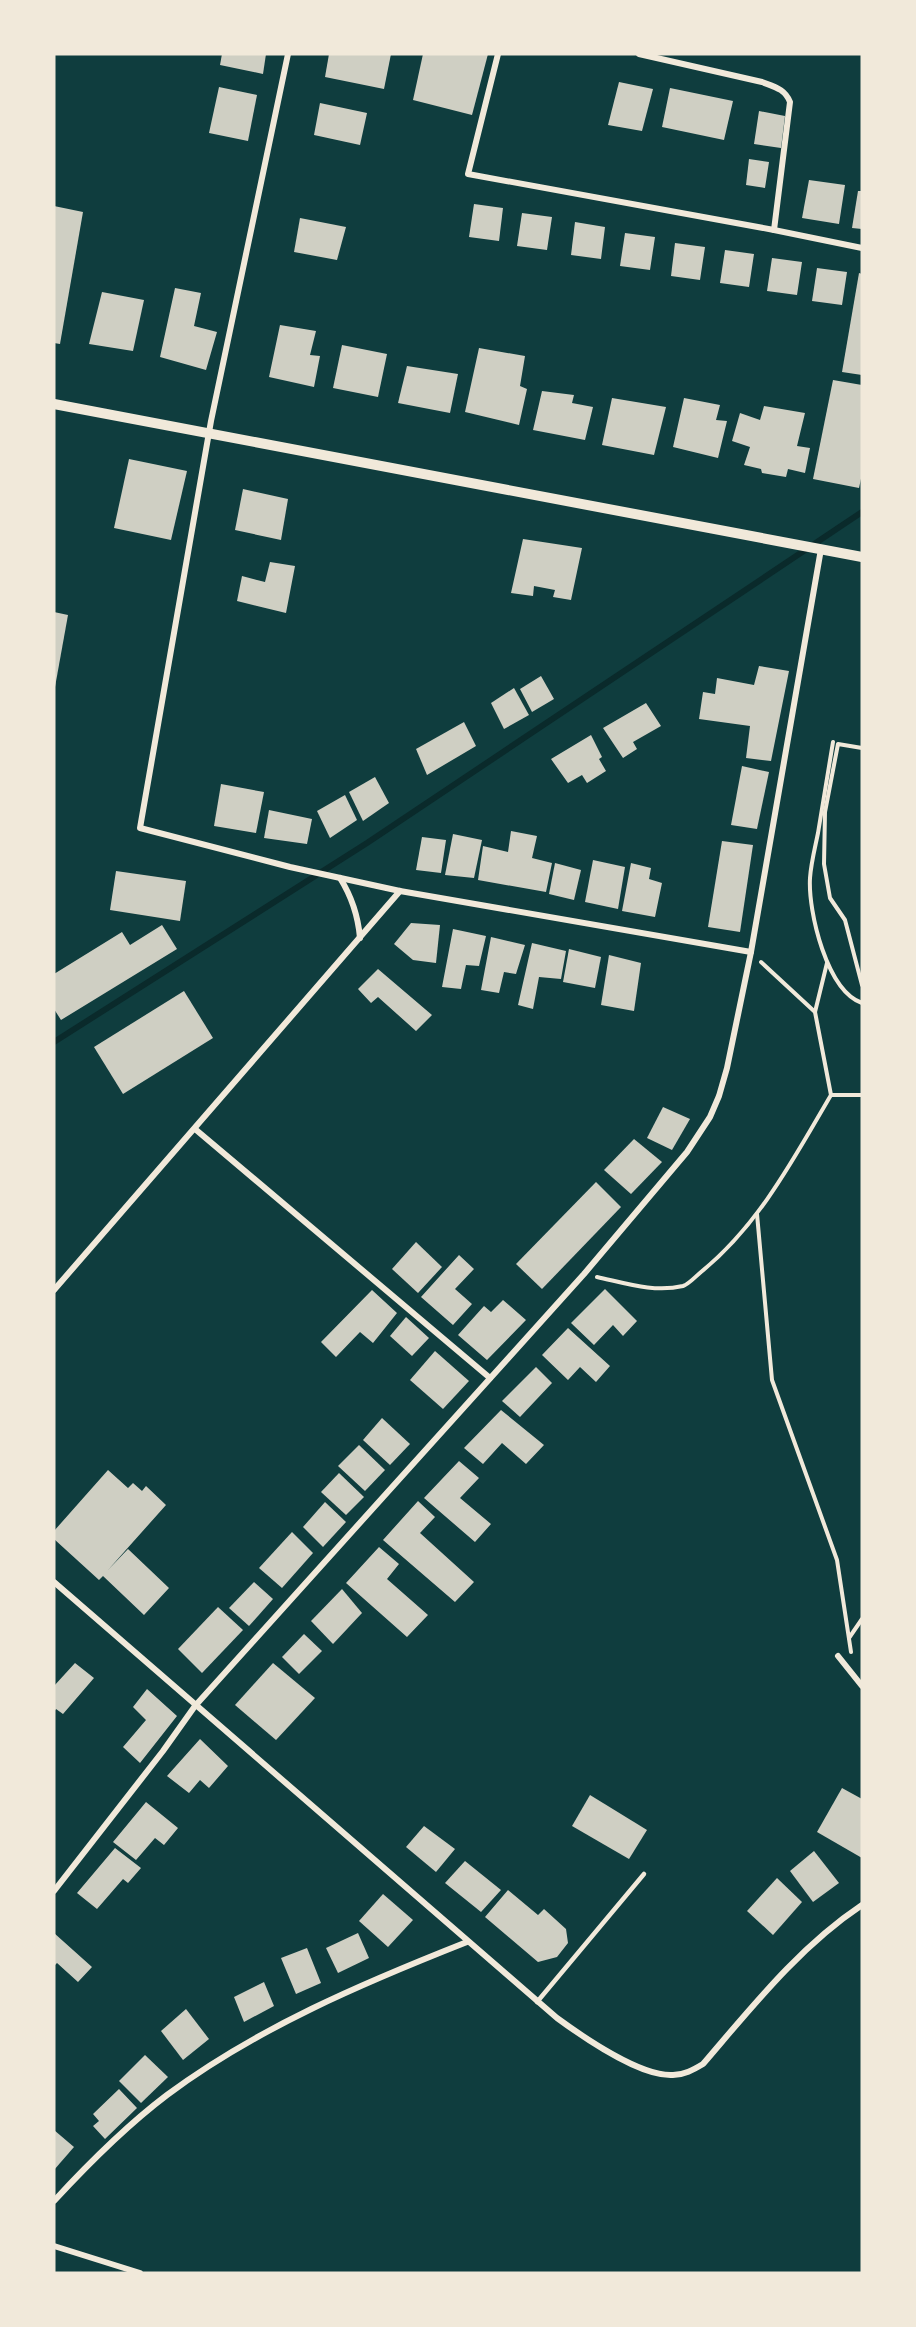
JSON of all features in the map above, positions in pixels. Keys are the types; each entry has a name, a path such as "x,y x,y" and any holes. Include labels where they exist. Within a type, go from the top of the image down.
{"street":[{"path":"288,54 209,433 140,828 290,867 400,891 751,952"},
{"path":"498,54 468,174 862,248"},
{"path":"639,54 762,82 787,94 790,102 774,230"},
{"path":"54,404 862,557"},
{"path":"54,1891 163,1751 195,1706 584,1274 687,1152 710,1117 727,1068 751,952 820,549"},
{"path":"339,878 350,894 358,919 360,938"},
{"path":"54,1290 400,891"},
{"path":"195,1129 490,1378"},
{"path":"54,1582 537,2001 575,2031 636,2066 654,2073 672,2075 688,2072 703,2064 774,1981 824,1933 862,1905"},
{"path":"838,1656 861,1685"},
{"path":"54,2201 130,2125 203,2070 309,2010 467,1942"},
{"path":"54,2246 141,2273"}],"lane":[{"path":"537,2001 644,1874"}],"path":[{"path":"836,743 862,748"},
{"path":"836,743 810,880 814,917 827,963 838,985 852,1000 862,1003"},
{"path":"836,743 825,812 824,864 830,898 845,920 862,985"},
{"path":"751,952 815,1012"},
{"path":"584,1274 646,1288 685,1286 725,1253 757,1214 789,1166 831,1095 815,1012 827,963"},
{"path":"831,1095 862,1095"},
{"path":"757,1214 772,1380 837,1560 848,1640 861,1685"},
{"path":"838,1656 862,1619"}],"building":[{"path":"222,54 266,54 263,74 220,65"},
{"path":"329,54 391,54 384,89 325,77"},
{"path":"423,54 488,54 472,115 413,100"},
{"path":"619,82 653,89 642,131 608,125"},
{"path":"219,87 257,95 248,141 209,133"},
{"path":"670,88 733,101 724,140 662,127"},
{"path":"320,103 367,113 360,145 314,135"},
{"path":"759,111 785,116 781,148 754,144"},
{"path":"749,159 769,162 765,188 746,185"},
{"path":"809,180 845,185 839,224 802,218"},
{"path":"858,191 862,191 862,229 852,228"},
{"path":"474,204 503,208 499,241 469,237"},
{"path":"54,206 83,212 60,344 54,343"},
{"path":"522,213 552,217 547,250 517,246"},
{"path":"300,218 346,227 337,260 294,252"},
{"path":"575,222 605,227 601,259 571,255"},
{"path":"625,233 655,237 650,270 620,266"},
{"path":"675,243 705,247 700,280 671,276"},
{"path":"725,250 754,254 749,287 720,283"},
{"path":"772,258 802,262 797,295 767,291"},
{"path":"817,268 847,272 842,305 812,301"},
{"path":"859,273 862,274 862,375 842,372"},
{"path":"175,288 201,293 194,326 217,332 206,370 160,357"},
{"path":"102,292 144,300 133,351 89,344"},
{"path":"280,325 316,331 310,355 320,356 314,387 269,377"},
{"path":"342,345 387,354 378,397 333,388"},
{"path":"479,348 525,356 520,386 527,389 519,425 465,412"},
{"path":"407,366 458,374 450,413 398,403"},
{"path":"833,380 862,385 862,474 859,488 813,479"},
{"path":"542,391 574,395 572,403 593,407 585,440 533,430"},
{"path":"612,398 666,407 654,455 602,445"},
{"path":"684,398 720,405 716,420 727,421 718,458 673,447"},
{"path":"764,406 805,413 797,446 810,448 805,473 788,469 786,477 762,473 761,469 744,465 750,447 732,441 740,413 760,420"},
{"path":"129,459 187,471 171,540 114,528"},
{"path":"243,489 288,499 281,540 235,530"},
{"path":"523,539 582,548 571,600 553,597 555,590 534,586 533,596 511,593"},
{"path":"270,562 295,566 286,613 237,601 242,576 265,582"},
{"path":"54,612 68,615 55,687 54,687"},
{"path":"759,666 789,671 771,761 746,758 750,726 699,719 703,692 715,694 717,678 754,685"},
{"path":"541,676 554,699 532,712 520,689"},
{"path":"514,688 529,715 504,729 491,703"},
{"path":"646,703 661,726 633,742 637,749 623,758 603,728"},
{"path":"464,722 476,746 427,775 416,749"},
{"path":"591,735 602,757 599,759 606,771 587,783 582,775 568,783 551,759"},
{"path":"742,766 769,772 757,829 731,825"},
{"path":"375,777 389,803 363,821 349,792"},
{"path":"221,784 264,792 256,833 214,826"},
{"path":"345,795 357,820 330,838 317,811"},
{"path":"269,810 312,819 307,844 264,838"},
{"path":"511,831 537,836 532,858 552,863 546,892 478,880 483,846 508,852"},
{"path":"453,834 482,840 474,878 445,875"},
{"path":"422,837 446,840 441,873 416,870"},
{"path":"722,841 753,845 740,932 708,927"},
{"path":"593,860 625,867 618,909 585,902"},
{"path":"555,863 581,870 574,900 549,894"},
{"path":"631,863 651,868 649,879 662,883 655,917 622,911"},
{"path":"116,871 186,881 180,921 110,910"},
{"path":"411,923 440,925 436,963 413,960 394,944"},
{"path":"162,925 177,949 61,1020 54,1009 54,974 122,932 130,945"},
{"path":"453,929 486,936 479,966 466,965 461,989 442,987"},
{"path":"491,937 525,945 516,974 504,972 499,993 481,990"},
{"path":"532,943 566,951 561,979 539,977 533,1009 518,1005"},
{"path":"569,949 601,957 595,988 563,982"},
{"path":"609,955 641,963 634,1011 601,1005"},
{"path":"378,969 432,1015 416,1031 378,997 371,1003 358,989"},
{"path":"184,991 213,1038 123,1094 94,1047"},
{"path":"663,1107 690,1119 672,1150 647,1138"},
{"path":"634,1139 662,1162 631,1194 604,1170"},
{"path":"596,1182 621,1207 542,1289 516,1264"},
{"path":"416,1242 442,1267 418,1293 392,1269"},
{"path":"459,1255 474,1269 455,1289 472,1304 453,1325 421,1297"},
{"path":"605,1289 637,1321 623,1336 613,1325 594,1345 571,1323"},
{"path":"372,1290 397,1313 373,1343 360,1332 336,1357 321,1342"},
{"path":"503,1300 526,1320 487,1360 458,1335 484,1306 491,1312"},
{"path":"406,1317 429,1338 412,1356 390,1336"},
{"path":"568,1328 610,1366 596,1382 580,1367 568,1380 542,1355"},
{"path":"435,1351 469,1381 443,1409 410,1380"},
{"path":"536,1367 552,1383 520,1417 502,1401"},
{"path":"501,1410 544,1445 526,1464 502,1443 483,1464 464,1448"},
{"path":"382,1418 410,1444 390,1465 363,1440"},
{"path":"359,1445 385,1470 365,1491 338,1466"},
{"path":"459,1461 479,1478 460,1498 491,1524 475,1542 424,1498"},
{"path":"108,1470 128,1488 133,1483 142,1491 146,1486 166,1505 108,1570 128,1549 169,1588 144,1615 103,1576 99,1580 54,1539 54,1531"},
{"path":"339,1473 364,1497 346,1515 321,1492"},
{"path":"418,1501 435,1517 420,1533 474,1582 455,1602 383,1540"},
{"path":"325,1502 346,1522 323,1547 303,1527"},
{"path":"292,1532 313,1553 282,1588 259,1568"},
{"path":"379,1547 399,1564 387,1579 428,1615 407,1637 346,1583"},
{"path":"254,1582 273,1599 249,1626 229,1608"},
{"path":"342,1589 362,1613 333,1644 311,1621"},
{"path":"218,1607 243,1630 202,1673 178,1649"},
{"path":"304,1634 322,1651 299,1674 282,1657"},
{"path":"75,1663 94,1678 63,1714 56,1709 54,1712 54,1686"},
{"path":"273,1663 315,1698 276,1740 235,1705"},
{"path":"147,1689 177,1716 140,1763 123,1747 146,1720 133,1707"},
{"path":"200,1739 228,1766 209,1788 200,1780 189,1793 167,1776"},
{"path":"842,1788 862,1799 862,1858 817,1832"},
{"path":"590,1795 647,1830 629,1859 572,1826"},
{"path":"146,1802 178,1828 164,1845 155,1838 136,1860 113,1842"},
{"path":"424,1826 455,1849 436,1872 406,1847"},
{"path":"115,1848 141,1868 128,1883 123,1879 97,1909 77,1893"},
{"path":"814,1851 839,1883 813,1902 790,1871"},
{"path":"465,1861 501,1890 481,1912 445,1883"},
{"path":"777,1878 802,1902 773,1935 747,1911"},
{"path":"508,1890 538,1915 544,1909 566,1929 568,1943 557,1957 538,1962 485,1917"},
{"path":"383,1894 413,1920 388,1947 359,1921"},
{"path":"54,1933 92,1967 78,1982 57,1963 54,1966"},
{"path":"358,1933 369,1958 338,1973 326,1948"},
{"path":"307,1948 321,1983 296,1994 281,1958"},
{"path":"264,1982 274,2006 244,2022 234,1997"},
{"path":"186,2009 209,2039 183,2060 161,2031"},
{"path":"145,2055 168,2077 141,2103 119,2081"},
{"path":"119,2089 137,2108 105,2139 93,2126 99,2121 93,2114"},
{"path":"54,2130 74,2147 54,2170"}],"waterway":[{"path":"54,1042 367,843 862,512"}]}
